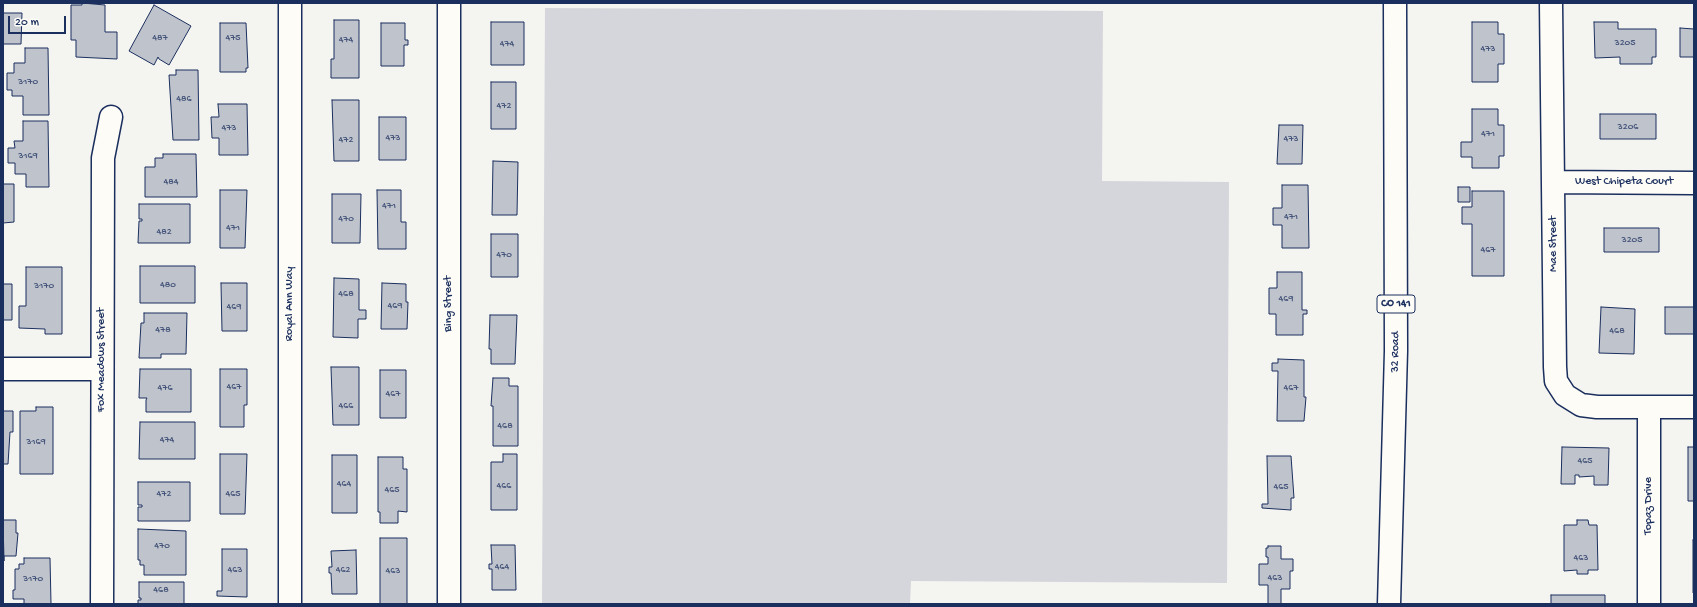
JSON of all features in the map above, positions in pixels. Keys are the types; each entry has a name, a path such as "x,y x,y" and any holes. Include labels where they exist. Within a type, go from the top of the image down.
{"street":[{"name":"Royal Ann Way","path":"290,3 290,604"},
{"name":"Bing Street","path":"449,3 449,604"},
{"name":"32 Road","path":"1389,604 1396,351 1395,3"},
{"name":"Mae Street","path":"1552,3 1554,366 1556,381 1565,395 1581,404 1597,407 1694,407"},
{"name":"Fox Meadows Street","path":"102,604 103,158 111,117"},
{"name":"West Chipeta Court","path":"1553,182 1694,183"},
{"path":"3,369 102,369"},
{"name":"Topaz Drive","path":"1649,604 1650,407"}],"shaded area":[{"path":"545,8 1103,11 1102,181 1229,182 1227,583 911,581 910,604 542,604"}],"building":[{"path":"82,3 105,5 105,32 117,32 117,59 76,57 76,40 71,40 71,5 82,5"},
{"path":"154,5 191,26 169,65 158,57 154,65 129,51"},
{"path":"3,13 22,13 21,44 3,44"},
{"path":"334,20 359,20 359,78 331,78 331,59 334,59"},
{"path":"491,22 524,22 524,65 491,65"},
{"path":"1472,22 1498,22 1498,34 1504,34 1504,64 1498,64 1498,82 1472,82"},
{"path":"1594,22 1618,22 1618,29 1656,29 1656,57 1652,57 1652,64 1620,64 1620,57 1595,58"},
{"path":"220,23 246,23 248,68 246,68 246,72 220,72"},
{"path":"381,23 405,23 405,40 408,40 408,45 404,45 404,66 381,66"},
{"path":"1680,28 1694,29 1694,57 1680,57"},
{"path":"25,48 48,48 49,115 23,115 23,96 12,96 12,90 7,90 7,73 14,73 14,63 25,63"},
{"path":"176,70 198,70 199,140 173,140 169,75 176,75"},
{"path":"491,82 516,82 516,129 491,129"},
{"path":"332,100 359,100 359,161 334,161"},
{"path":"218,104 247,104 248,155 219,155 219,138 212,138 211,117 219,117"},
{"path":"1472,109 1498,109 1498,125 1504,125 1504,156 1499,156 1499,168 1472,168 1472,157 1461,157 1461,142 1472,142"},
{"path":"1600,114 1656,114 1656,139 1600,139"},
{"path":"379,117 406,117 406,160 379,160"},
{"path":"23,121 48,121 49,187 26,187 26,174 15,174 15,163 8,163 8,148 15,148 14,141 23,141"},
{"path":"1279,125 1303,125 1302,164 1277,164"},
{"path":"163,154 196,154 197,197 145,197 145,167 155,167 155,158 163,158"},
{"path":"493,161 518,162 517,215 492,215"},
{"path":"3,184 14,184 14,222 3,223"},
{"path":"1282,185 1308,185 1309,248 1282,248 1282,225 1273,225 1273,208 1282,208"},
{"path":"1458,187 1470,187 1470,202 1458,202"},
{"path":"220,190 247,190 245,248 220,248"},
{"path":"377,190 401,190 401,222 406,222 406,249 378,249"},
{"path":"1472,191 1504,191 1504,276 1472,276 1472,224 1462,224 1462,207 1472,207"},
{"path":"332,194 361,194 360,243 332,243"},
{"path":"139,204 190,204 190,243 138,243 139,221 142,221 142,219 139,219"},
{"path":"1604,228 1659,228 1659,252 1604,252"},
{"path":"491,234 518,234 518,277 491,277"},
{"path":"140,266 195,266 195,303 140,303"},
{"path":"26,267 62,267 62,334 45,334 45,329 19,328 19,306 26,306"},
{"path":"1277,272 1302,272 1302,310 1307,310 1307,314 1303,314 1303,335 1276,335 1276,314 1269,314 1269,288 1277,288"},
{"path":"334,278 359,279 359,310 366,310 366,319 358,319 358,338 333,337"},
{"path":"221,283 247,283 247,331 222,331"},
{"path":"382,283 406,284 406,302 408,302 407,329 381,329"},
{"path":"3,284 12,284 12,320 3,320"},
{"path":"1601,307 1635,309 1634,354 1599,353"},
{"path":"1665,307 1694,307 1694,334 1665,334"},
{"path":"144,313 187,313 186,354 161,354 161,358 139,358 141,323 144,323"},
{"path":"490,315 517,315 515,364 491,364 491,349 489,349"},
{"path":"1278,359 1304,360 1304,397 1306,397 1304,421 1277,421 1278,371 1272,371 1272,363 1278,363"},
{"path":"331,367 359,367 359,425 333,425"},
{"path":"140,369 191,369 191,412 146,412 147,398 139,398"},
{"path":"220,369 247,369 247,405 244,405 244,427 220,427"},
{"path":"380,370 406,370 406,418 380,418"},
{"path":"493,378 509,378 509,386 518,386 518,446 493,446 493,406 491,406"},
{"path":"36,407 53,407 53,474 20,474 20,411 36,411"},
{"path":"3,411 13,411 13,432 10,432 8,464 3,464"},
{"path":"140,422 195,422 195,459 139,459"},
{"path":"1562,447 1609,448 1608,485 1594,485 1594,476 1579,477 1579,475 1575,475 1575,484 1561,484"},
{"path":"1688,447 1694,447 1694,501 1688,501"},
{"path":"220,454 247,454 245,514 220,514"},
{"path":"503,454 517,454 517,510 491,510 491,462 503,462"},
{"path":"332,455 357,455 357,513 332,513"},
{"path":"1267,456 1291,456 1294,498 1291,498 1291,510 1262,508 1262,504 1268,504"},
{"path":"378,457 403,457 403,469 407,469 407,512 398,511 398,523 380,523 380,512 378,512"},
{"path":"138,482 190,482 190,521 138,521 138,507 142,507 142,505 138,505"},
{"path":"3,520 16,520 16,533 18,533 16,556 4,556 4,561"},
{"path":"1577,520 1588,520 1589,525 1597,525 1598,570 1588,570 1588,574 1577,574 1577,570 1564,571 1564,525 1577,525"},
{"path":"138,529 186,531 186,575 144,575 144,565 140,565 140,560 138,560"},
{"path":"380,538 407,538 407,604 380,604"},
{"path":"1694,540 1694,593 1693,593"},
{"path":"491,545 515,545 516,590 492,590 492,569 489,569 489,564 492,564"},
{"path":"1268,546 1281,546 1281,559 1293,559 1293,571 1290,571 1290,589 1281,589 1281,604 1268,604 1268,585 1259,585 1259,564 1268,564 1266,548 1268,548"},
{"path":"222,549 247,549 247,597 217,596 217,591 222,591"},
{"path":"356,550 357,594 332,594 331,573 329,573 329,567 332,567 331,551"},
{"path":"24,558 50,558 51,604 24,604 24,599 13,599 13,590 15,590 15,569 19,569 19,564 24,564"},
{"path":"139,582 184,582 184,604 138,604 138,600 141,600 141,598 139,598"},
{"path":"1551,595 1605,595 1605,604 1551,604"}]}
